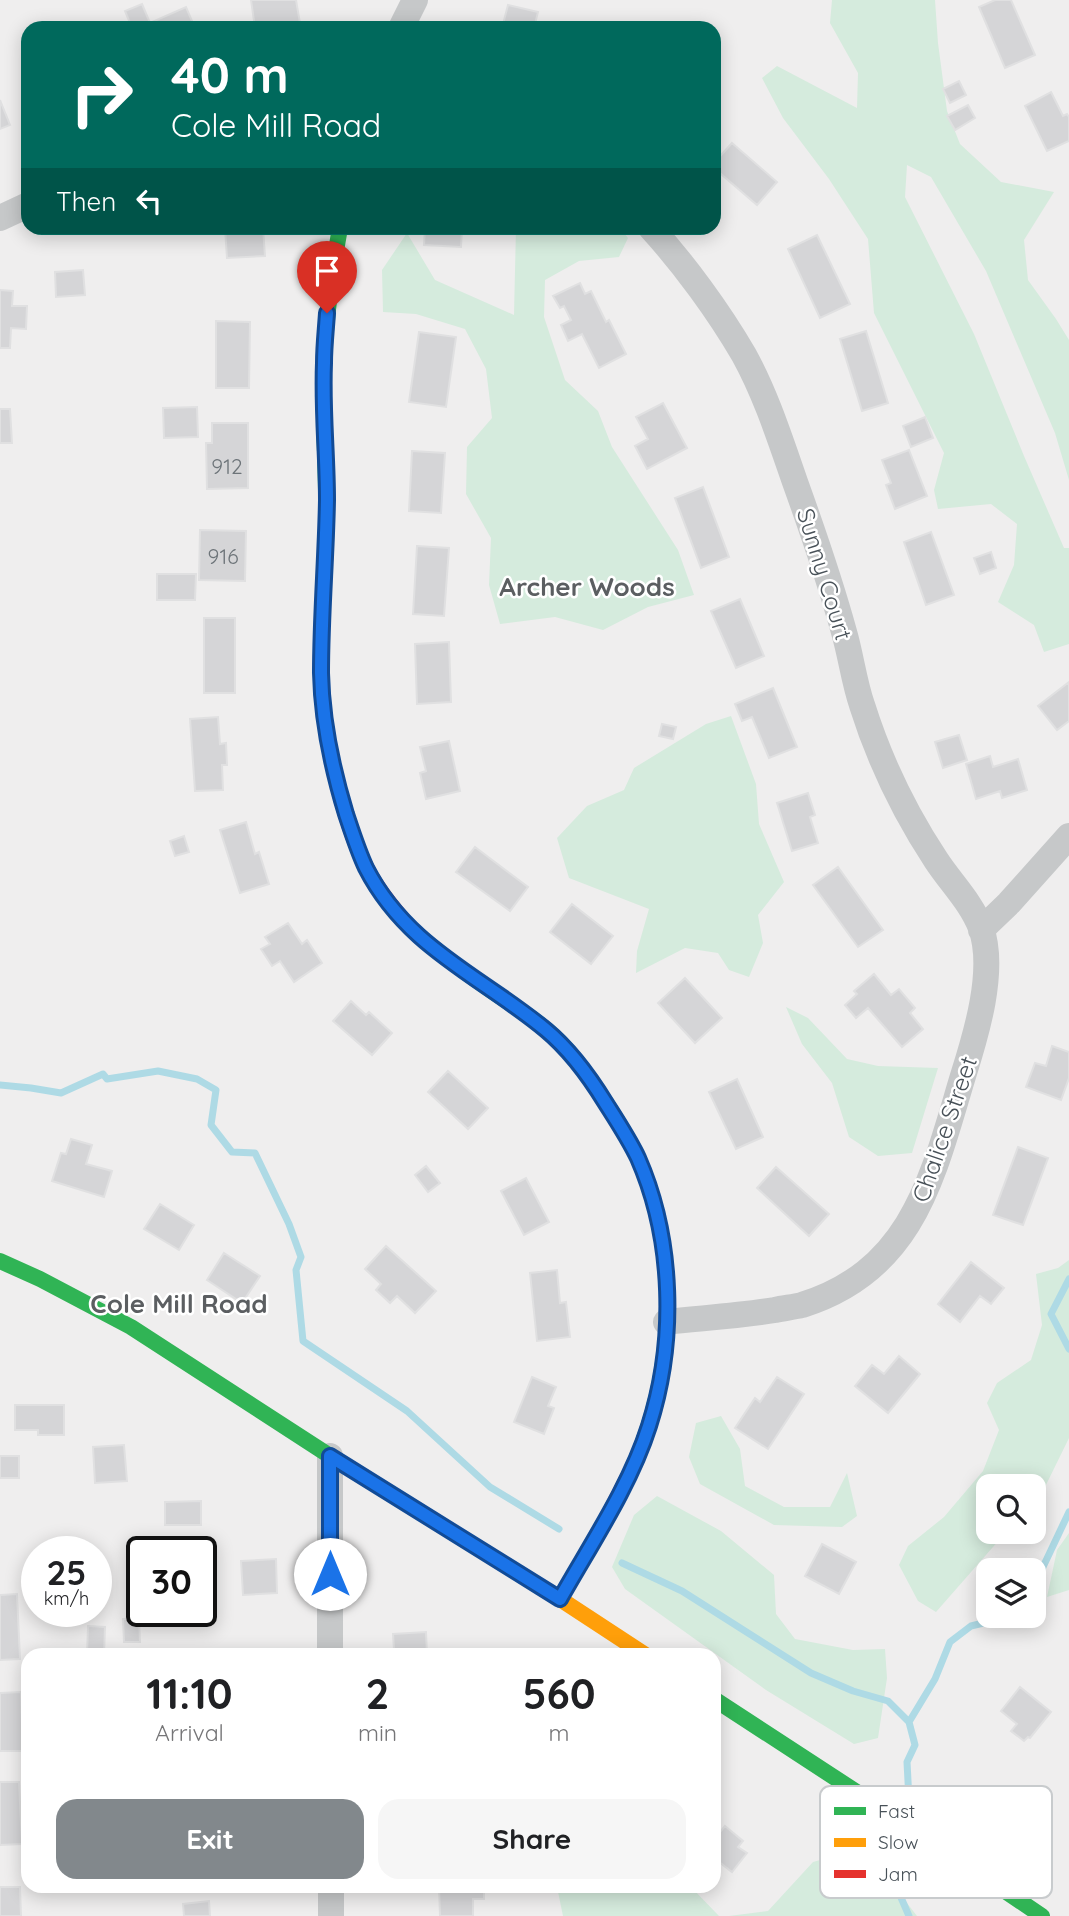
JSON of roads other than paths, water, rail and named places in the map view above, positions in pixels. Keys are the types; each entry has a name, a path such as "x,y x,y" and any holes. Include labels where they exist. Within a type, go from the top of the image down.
{"street":[{"path":"404,21 415,0"},
{"path":"0,218 21,208"},
{"path":"339,235 327,313 324,362 327,501 321,675 334,775 357,848 377,887 407,926 429,946 536,1022 558,1041 587,1075 628,1139 646,1180 661,1229 666,1279 666,1322 662,1380 649,1429 635,1464 560,1599"},
{"name":"Sunny Court","path":"657,235 730,332 769,407 820,553 875,743 899,794 936,860 971,906 982,930"},
{"path":"982,930 1069,836"},
{"name":"Chalice Street","path":"666,1322 800,1306 833,1293 866,1274 883,1257 916,1212 933,1176 971,1052 986,970 986,946 982,930"},
{"path":"0,1261 131,1327 635,1648"},
{"path":"330,1456 330,1648"},
{"path":"721,1704 847,1786"},
{"path":"331,1893 331,1916"},
{"path":"1015,1898 1042,1916"}],"waterway":[{"path":"0,1085 61,1093 103,1074 107,1079 158,1071 197,1079 216,1090 211,1125 232,1152 255,1153 289,1224 301,1257 296,1270 303,1341 407,1411 490,1487 559,1529"},
{"path":"1069,1279 1051,1314 1069,1349"},
{"path":"1046,1561 1069,1512"},
{"path":"622,1563 682,1591 811,1673 853,1691 888,1701 909,1722 915,1745 907,1762 908,1786"},
{"path":"909,1722 935,1679 950,1642 976,1625"},
{"path":"901,1898 909,1916"}],"district":[{"name":"Archer Woods","path":"587,586"},
{"name":"Cole Mill Road","path":"179,1303"}]}
